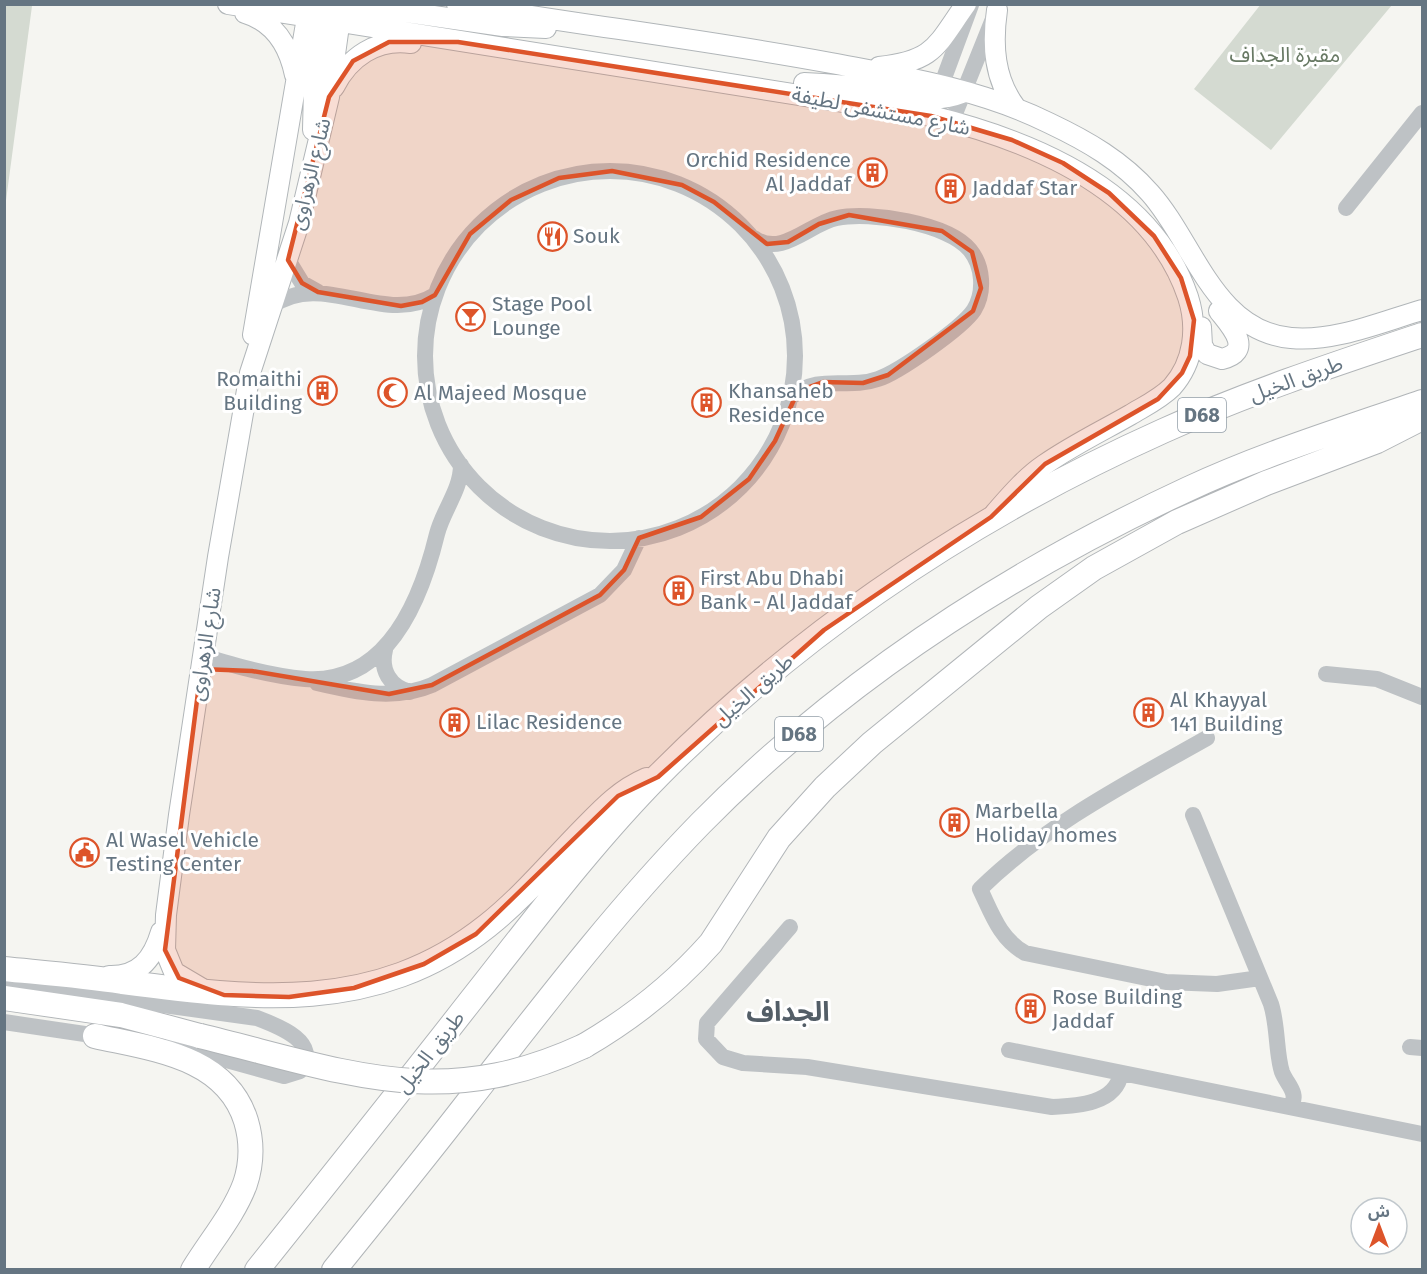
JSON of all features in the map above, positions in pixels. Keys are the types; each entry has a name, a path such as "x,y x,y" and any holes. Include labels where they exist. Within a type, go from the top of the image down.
{"highway":[{"name":"طريق الخيل","path":"257,1269 547,903 658,777 738,701 824,630 914,565 991,517 1072,474 1166,429 1303,375 1422,335"},
{"name":"D68","path":"334,1269 349,1259 594,941 648,879 704,820 782,747 866,679 1023,574 1107,529 1191,488 1318,437 1422,402"},
{"path":"4,998 121,1015 364,1076 424,1083 464,1082 508,1074 543,1064 584,1046 645,1007 711,943 778,838 833,779 872,743 1039,607 1094,568 1177,522 1286,475 1377,441 1422,418"},
{"path":"4,969 224,995 289,997 333,992 378,982 438,957 495,919 618,796 637,784 658,777"},
{"path":"95,1036 164,1052 198,1064 228,1088 244,1115 251,1151 244,1184 193,1269"}],"main road":[{"name":"شارع مستشفى لطيفة","path":"226,4 326,10 458,42 736,85 936,100 964,92 1016,108 1077,137 1106,153 1129,171 1168,214 1222,302 1239,318 1272,335 1292,338 1325,337 1422,310"},
{"path":"226,4 261,19 278,34 291,60 296,90"},
{"path":"351,4 524,28 544,29 579,23"},
{"path":"862,69 917,60 943,40 969,4"},
{"name":"شارع مستشفى لطيفة","path":"460,5 745,48 862,69 936,100 952,121 1038,151 1087,177 1143,223 1164,249 1181,278 1194,320 1194,338 1190,356 1172,387 1158,399 1045,464 1024,481 991,517"},
{"path":"998,7 994,47 998,73 1008,98 1016,108"},
{"path":"316,151 313,108 326,10"},
{"name":"شارع الزهراوى","path":"224,995 189,983 174,972 165,951 166,915 202,662 250,373 262,278 296,90 326,10"},
{"name":"شارع الزهراوى","path":"250,373 288,260 329,98 326,10"},
{"path":"329,98 343,71 374,46 402,42 437,46 458,42"},
{"path":"1181,278 1199,312 1204,350 1217,359 1232,355 1238,347 1238,336 1203,285 1198,264"},
{"name":"شارع الزهراوى","path":"70,975 115,976 137,970 154,953 166,915"}],"street":[{"path":"936,100 969,4"},
{"path":"952,121 998,7"},
{"path":"1346,208 1422,114"},
{"path":"630,172 682,185 728,213 754,238 776,273 791,314 796,358 791,397 782,427 771,448 738,490 715,508 687,524 639,538 587,539 536,525 492,498 461,465 442,434 432,406 424,363 426,333 435,295 459,248 496,210 543,183 577,174 630,172"},
{"path":"754,238 767,244 788,242 819,224 849,215 873,216 954,236 972,252 981,276 978,300 973,311 888,375 862,383 823,382 806,387 791,397"},
{"path":"776,273 777,259 788,242"},
{"path":"288,260 296,276 318,292"},
{"path":"272,306 289,296 318,292 401,306 422,302 435,295"},
{"path":"401,306 416,317 426,333"},
{"path":"796,358 807,372 823,382"},
{"path":"304,679 342,675 365,665 385,650 403,623 421,587 442,517 459,480 461,465"},
{"path":"202,662 304,679 361,692 389,694 411,692 432,685 600,595 624,570 639,538"},
{"path":"385,650 383,663 386,675 399,688 411,692"},
{"path":"1326,674 1377,679 1422,697"},
{"path":"1207,738 1074,816 980,889 1001,932 1016,948 1025,952 1166,982 1217,984 1260,978"},
{"path":"1193,814 1275,1018 1282,1071 1294,1091 1291,1107"},
{"path":"790,927 707,1023 706,1039 723,1056 743,1062 807,1067 1052,1107 1076,1105 1106,1096 1118,1085 1121,1073"},
{"path":"4,983 257,1018 279,1027 299,1040 305,1049 306,1061 300,1071 284,1076 163,1043 95,1036 4,1022"},
{"path":"1009,1050 1422,1134"}],"highlighted area":[{"path":"389,42 458,42 931,116 1012,140 1063,163 1109,193 1154,236 1181,278 1194,320 1190,356 1182,373 1158,399 1045,464 991,517 824,630 658,777 618,796 476,934 424,964 354,988 289,997 224,995 179,978 165,950 201,669 252,671 389,694 432,685 600,595 624,570 639,538 701,517 749,479 775,441 798,391 823,382 863,383 888,375 973,311 981,288 972,252 942,231 849,215 819,224 788,242 767,244 714,202 682,185 612,171 559,178 511,200 470,234 435,295 422,302 401,306 318,292 302,283 288,260 329,97 353,61"}],"green space":[{"name":"مقبرة الجداف","path":"1261,4 1392,5 1271,150 1194,89"},
{"path":"4,5 32,6 5,208"}],"place":[{"name":"Orchid Residence Al Jaddaf","path":"872,172"},
{"name":"Jaddaf Star","path":"951,188"},
{"name":"Souk","path":"552,236"},
{"name":"Stage Pool Lounge","path":"471,316"},
{"name":"Romaithi Building","path":"323,391"},
{"name":"Al Majeed Mosque","path":"393,393"},
{"name":"Khansaheb Residence","path":"707,403"},
{"name":"First Abu Dhabi Bank - Al Jaddaf","path":"679,590"},
{"name":"Al Khayyal 141 Building","path":"1149,712"},
{"name":"Lilac Residence","path":"455,722"},
{"name":"Marbella Holiday homes","path":"954,823"},
{"name":"Al Wasel Vehicle Testing Center","path":"85,852"},
{"name":"Rose Building Jaddaf","path":"1031,1009"}],"district":[{"name":"الجداف","path":"788,1012"}]}
